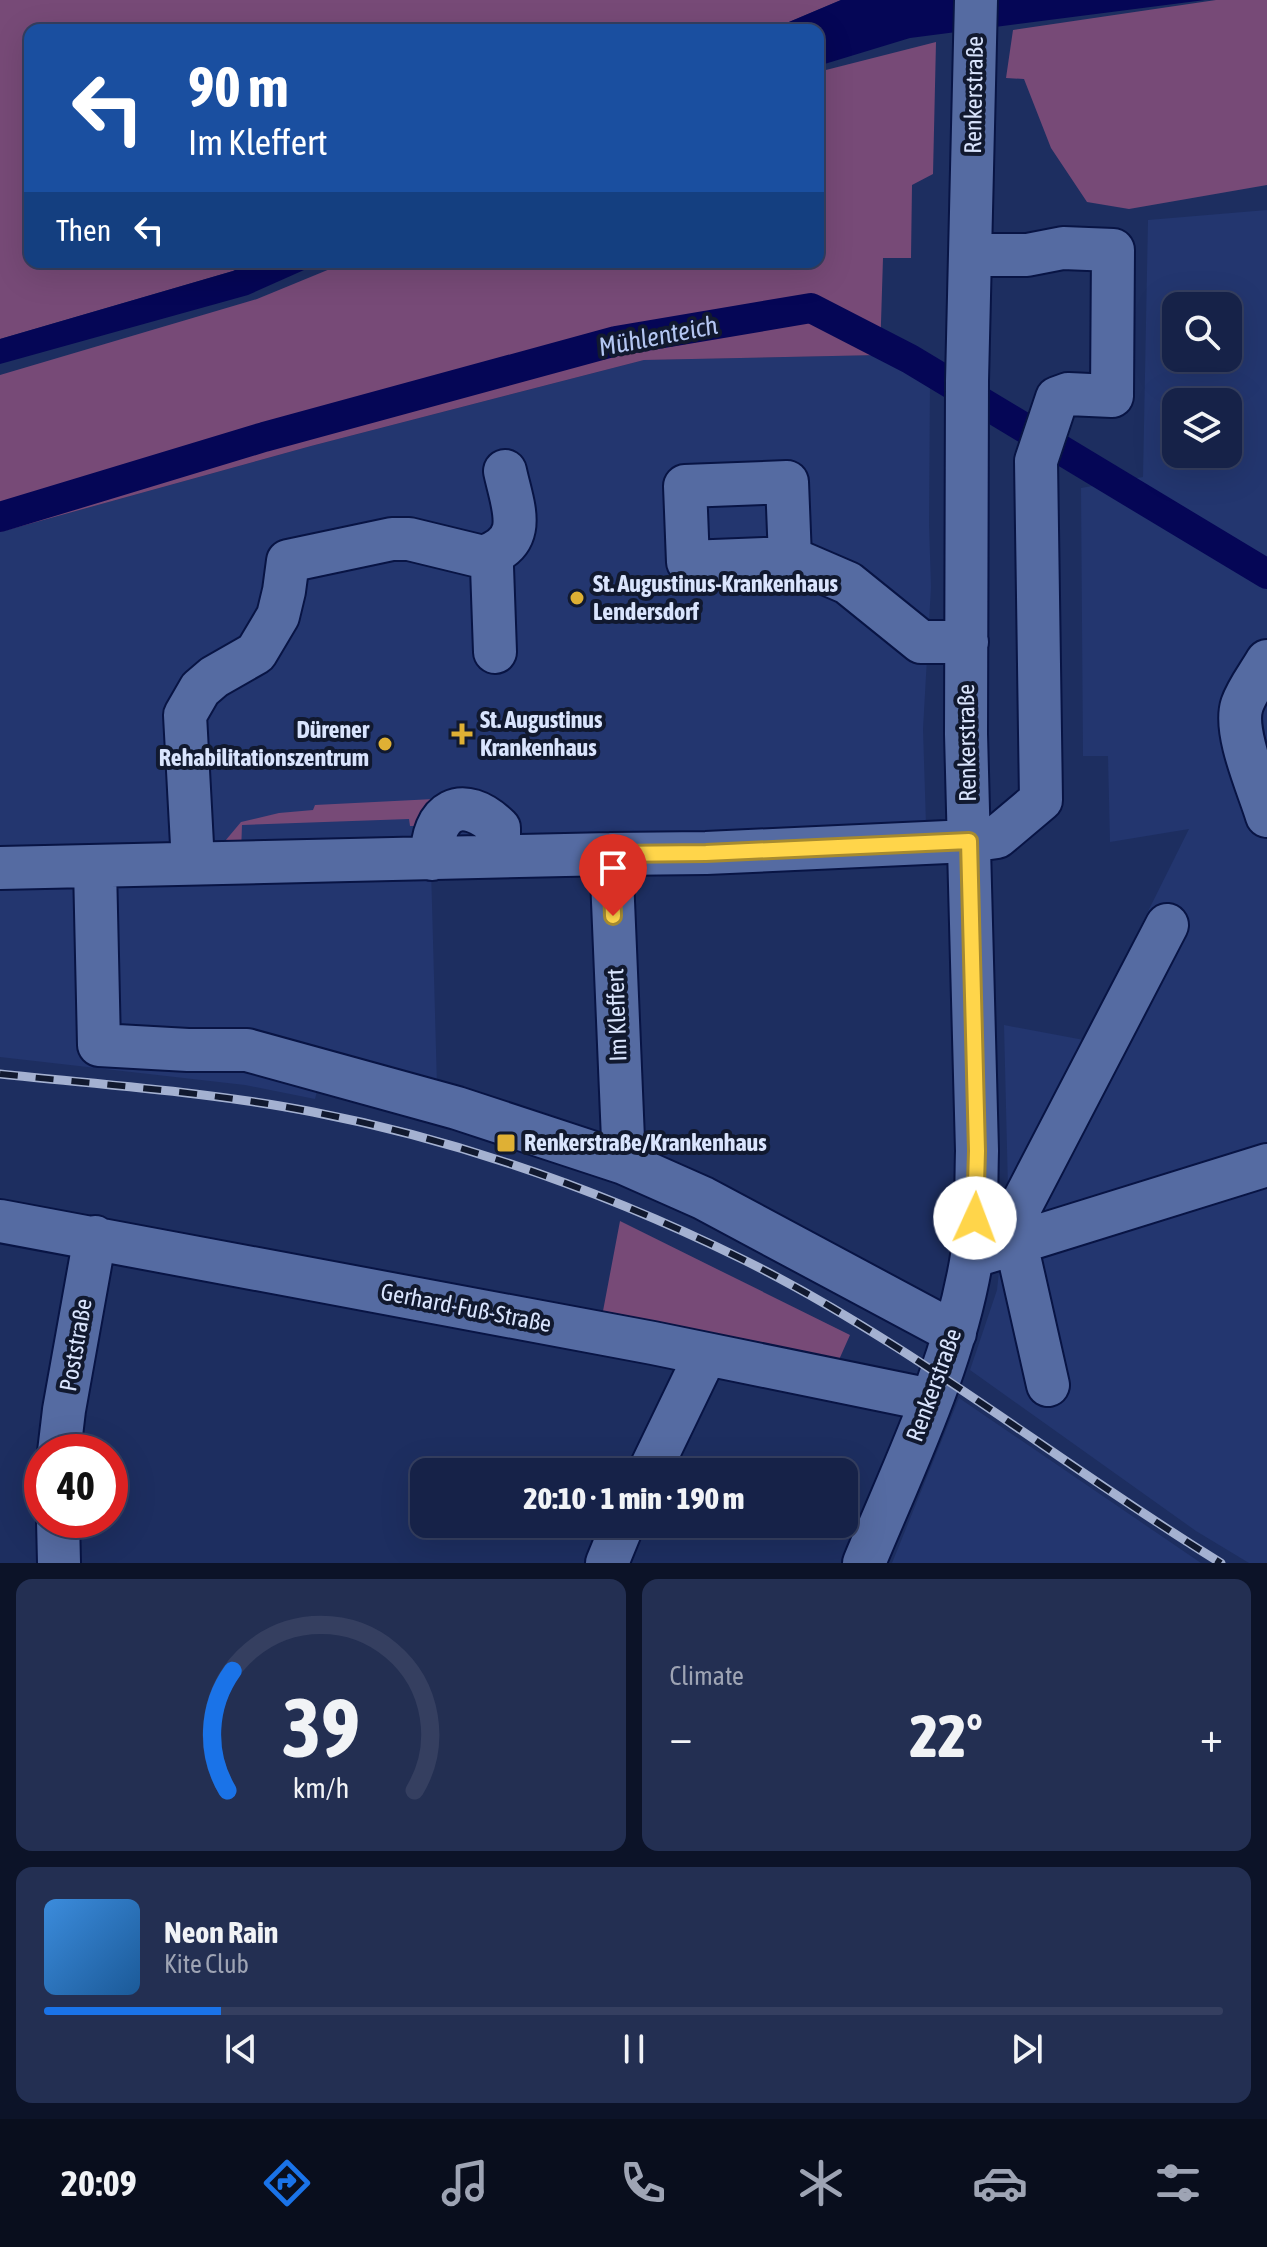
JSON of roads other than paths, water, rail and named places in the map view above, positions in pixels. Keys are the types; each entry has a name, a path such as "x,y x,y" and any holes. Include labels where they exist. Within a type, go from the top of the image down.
{"street":[{"name":"Renkerstraße","path":"864,1563 955,1333 996,1249 977,1151 969,841 967,397 976,0"},
{"path":"0,868 706,853 969,841 997,837 1041,800 1036,461 1057,398 1068,394 1112,396 1113,250 1063,248 1027,255 970,255"},
{"path":"483,557 504,548 515,528 515,514 505,471"},
{"path":"188,864 185,715 200,689 214,677 246,661 262,645 278,616 288,561 392,539 409,539 483,557 492,567 495,652"},
{"path":"790,558 848,583 921,642 967,642"},
{"path":"1267,661 1242,704 1240,717 1244,742 1267,816"},
{"name":"Im Kleffert","path":"611,854 624,1163"},
{"path":"95,867 99,1045 247,1050 430,1100 624,1163 703,1198 955,1333"},
{"path":"1048,1385 996,1249 1167,925"},
{"path":"996,1249 1267,1165"},
{"name":"Gerhard-Fuß-Straße","path":"0,1221 653,1343 931,1400"},
{"name":"Poststraße","path":"61,1434 95,1237"},
{"path":"656,1458 706,1354"},
{"path":"58,1538 59,1563"},
{"path":"607,1563 615,1538"}],"waterway":[{"name":"Mühlenteich","path":"0,517 264,437 616,341 811,308 910,359 1267,574"}],"railway":[{"path":"0,1074 197,1094 313,1112 424,1138 587,1191 693,1236 806,1293 927,1367 1221,1563"}],"place":[{"name":"St. Augustinus-Krankenhaus Lendersdorf","path":"577,598"},
{"name":"St. Augustinus Krankenhaus","path":"462,734"},
{"name":"Dürener Rehabilitationszentrum","path":"385,744"},
{"name":"Renkerstraße/Krankenhaus","path":"506,1143"}]}
